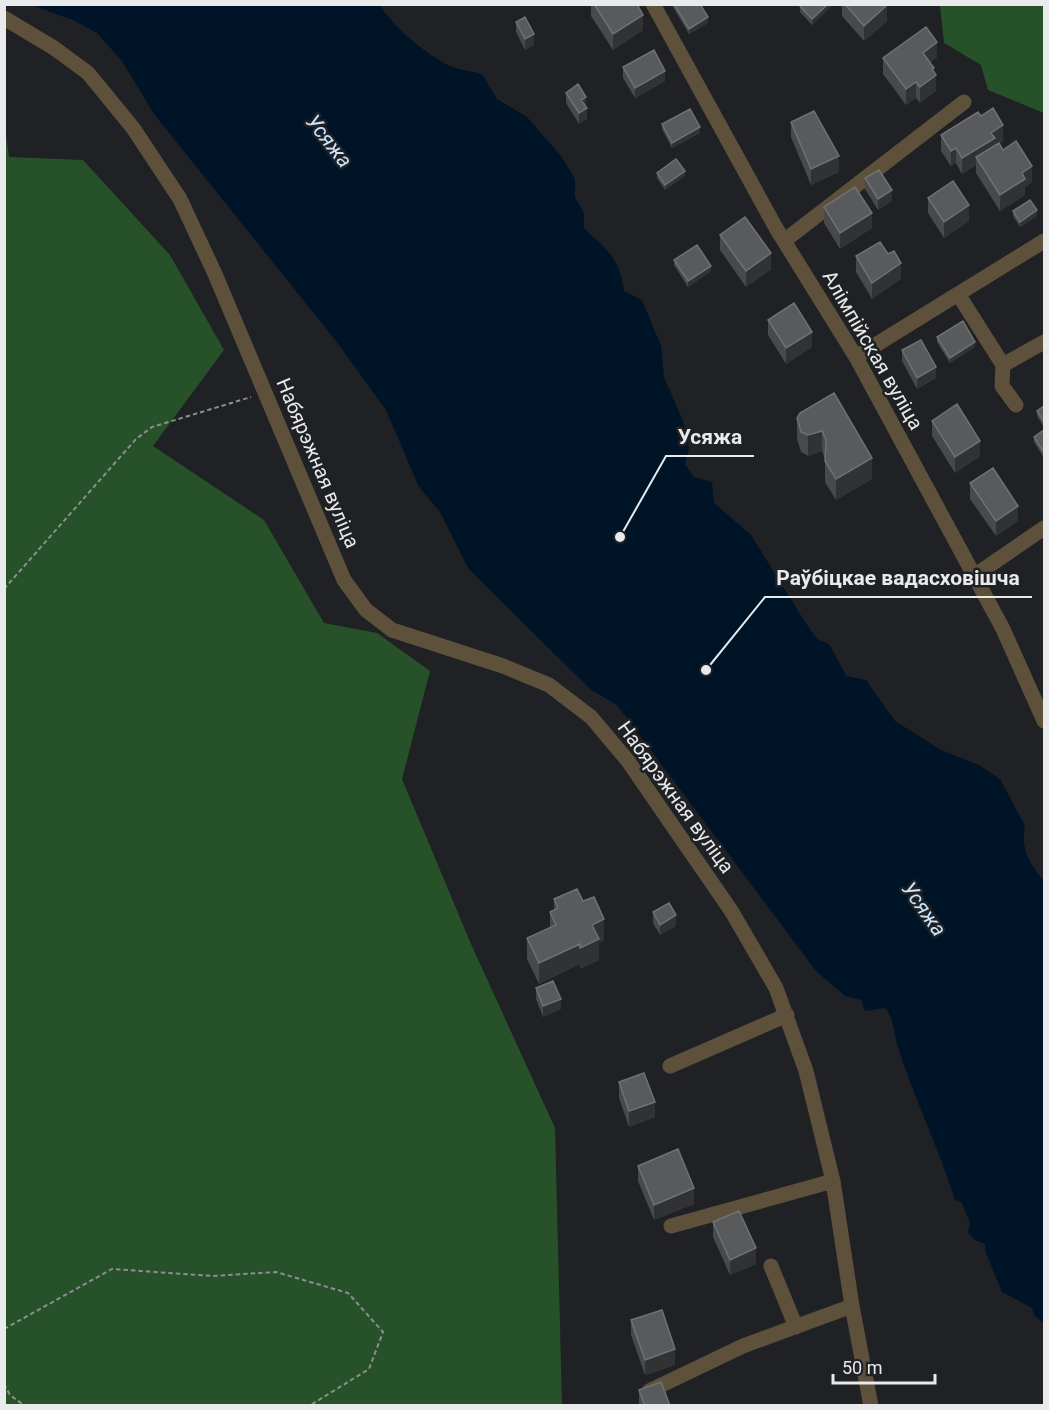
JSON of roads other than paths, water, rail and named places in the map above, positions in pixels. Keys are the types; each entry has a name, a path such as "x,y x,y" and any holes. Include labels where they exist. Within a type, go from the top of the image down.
{"street":[{"name":"Алімпійская вуліца","path":"653,4 784,241 856,357 1008,638 1044,721"},
{"name":"Набярэжная вуліца","path":"4,18 54,48 88,73 133,128 180,199 344,579 366,610 392,630 503,666 549,685 591,717 628,761 732,912 776,988 806,1071 833,1181 852,1306 871,1406"},
{"path":"784,241 964,102"},
{"path":"856,357 1044,241"},
{"path":"958,294 1003,365 1002,386 1016,405"},
{"path":"1003,365 1044,342"},
{"path":"974,576 1044,528"},
{"path":"670,1066 787,1015"},
{"path":"671,1226 833,1181"},
{"path":"771,1266 796,1327"},
{"path":"649,1391 743,1346 852,1306"}],"water":[{"path":"31,5 380,5 401,31 431,55 454,67 482,74 497,99 527,117 561,156 575,179 575,197 584,213 584,228 611,255 619,270 624,291 642,300 661,346 664,377 683,421 689,448 685,464 694,477 712,482 714,503 751,535 817,639 830,645 846,676 866,680 895,721 941,750 979,765 1000,779 1025,826 1024,842 1027,856 1044,881 1044,1324 1034,1315 1032,1308 1002,1292 986,1253 985,1244 975,1240 968,1233 970,1223 962,1203 955,1200 904,1066 886,1008 865,1011 861,1000 845,996 816,971 617,705 590,689 468,568 440,512 419,487 386,410 336,341 154,114 122,61 97,33 73,20"}],"place":[{"name":"Усяжа","path":"620,537"},
{"name":"Раўбіцкае вадасховішча","path":"706,670"}]}
